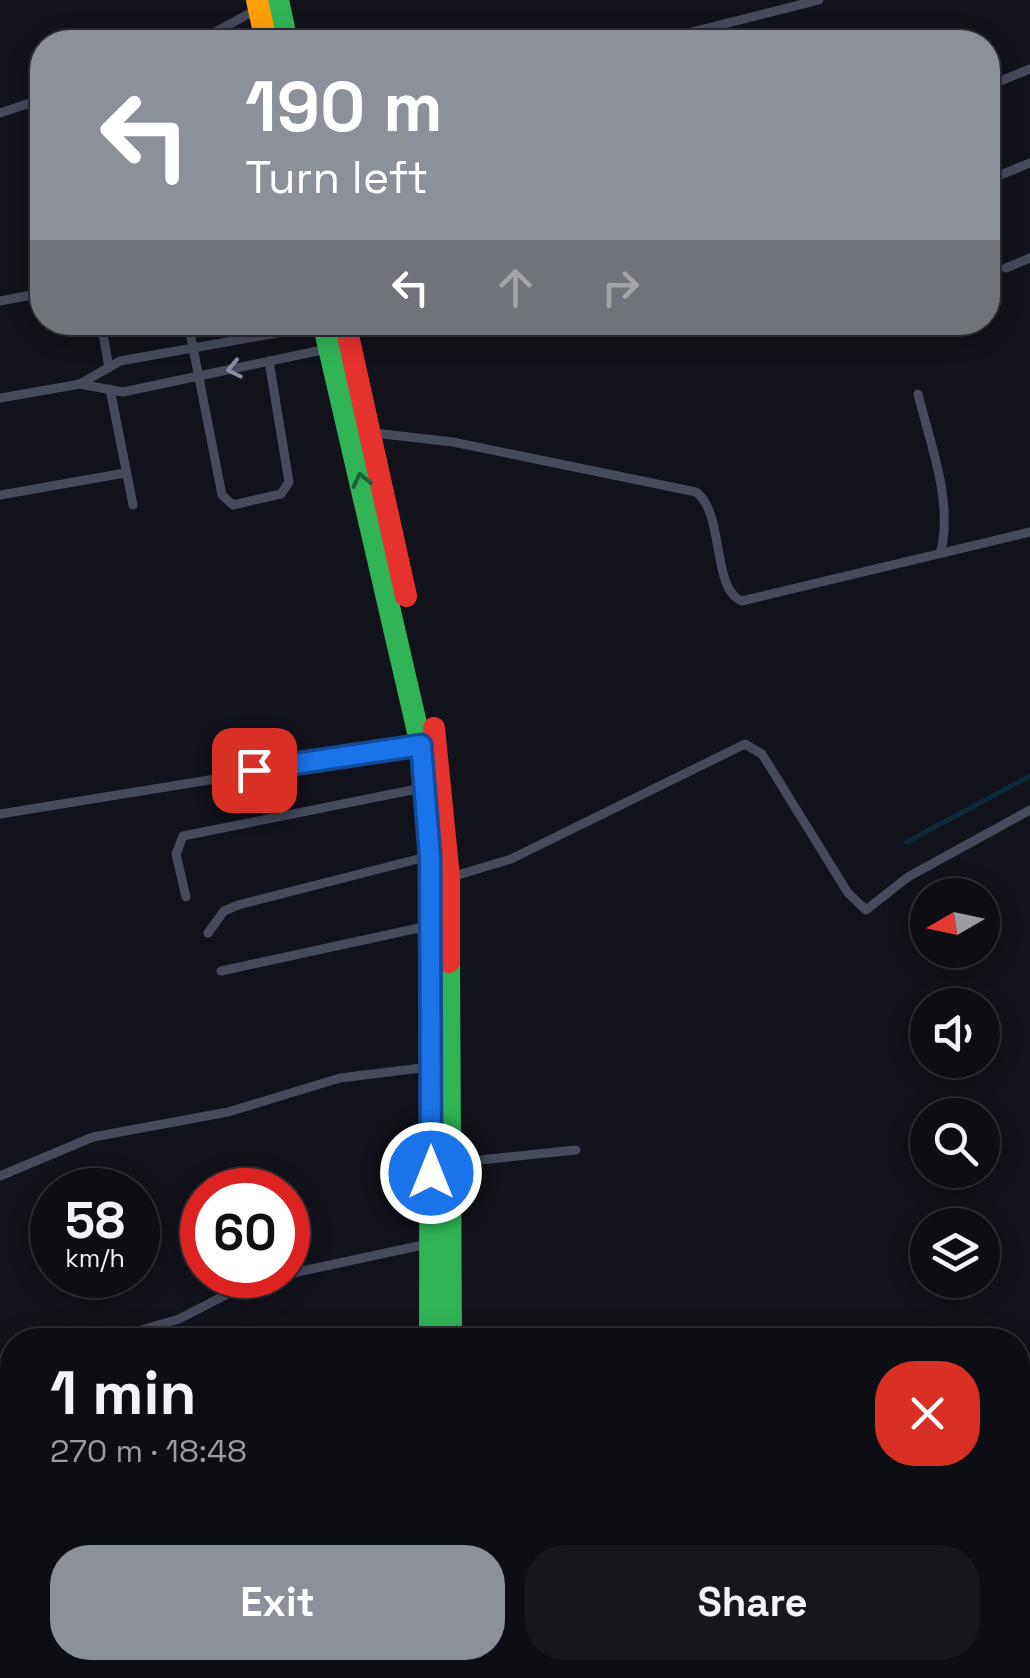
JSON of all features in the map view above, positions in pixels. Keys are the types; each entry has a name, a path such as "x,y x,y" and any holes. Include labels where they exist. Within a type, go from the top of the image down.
{"main road":[{"path":"265,3 266,30"},
{"path":"265,3 280,30"},
{"path":"331,335 330,349 421,745 425,788 439,854 449,877 451,1328"},
{"path":"335,335 371,433 437,742 439,854 431,926 430,1328"}],"lane":[{"path":"700,30 819,0"},
{"path":"217,30 265,3"},
{"path":"1000,81 1030,69"},
{"path":"0,113 30,103"},
{"path":"1000,175 1030,162"},
{"path":"1006,268 1030,258"},
{"path":"0,301 30,295"},
{"path":"103,335 109,368"},
{"path":"190,335 222,495 233,506 282,494 289,482 269,361"},
{"path":"0,398 80,384 120,362 267,335"},
{"path":"80,384 123,392 330,349"},
{"path":"110,389 133,504"},
{"path":"918,394 942,497 946,529 941,552"},
{"path":"371,433 452,442 696,492 708,507 728,587 742,602 1030,532"},
{"path":"0,495 125,473"},
{"path":"449,877 511,859 745,744 762,754 848,893 866,910 908,877 1030,810"},
{"path":"0,814 421,745"},
{"path":"186,897 176,854 183,836 425,788"},
{"path":"208,934 224,910 238,905 439,854"},
{"path":"221,971 431,926"},
{"path":"0,1176 93,1137 228,1112 340,1078 432,1067"},
{"path":"448,1163 576,1150"},
{"path":"310,1269 431,1244"},
{"path":"150,1328 178,1320 220,1298"}],"waterway":[{"path":"907,842 1030,776"}],"traffic: fast":[{"path":"278,0 284,30"},
{"path":"326,335 421,745 431,855 430,1328"},
{"path":"449,962 451,1328"}],"traffic: slow":[{"path":"257,0 263,30"}],"traffic: jam":[{"path":"348,335 406,596"},
{"path":"434,728 449,877 449,962"}],"route":[{"path":"254,770 421,745 430,856 431,1173"}]}
